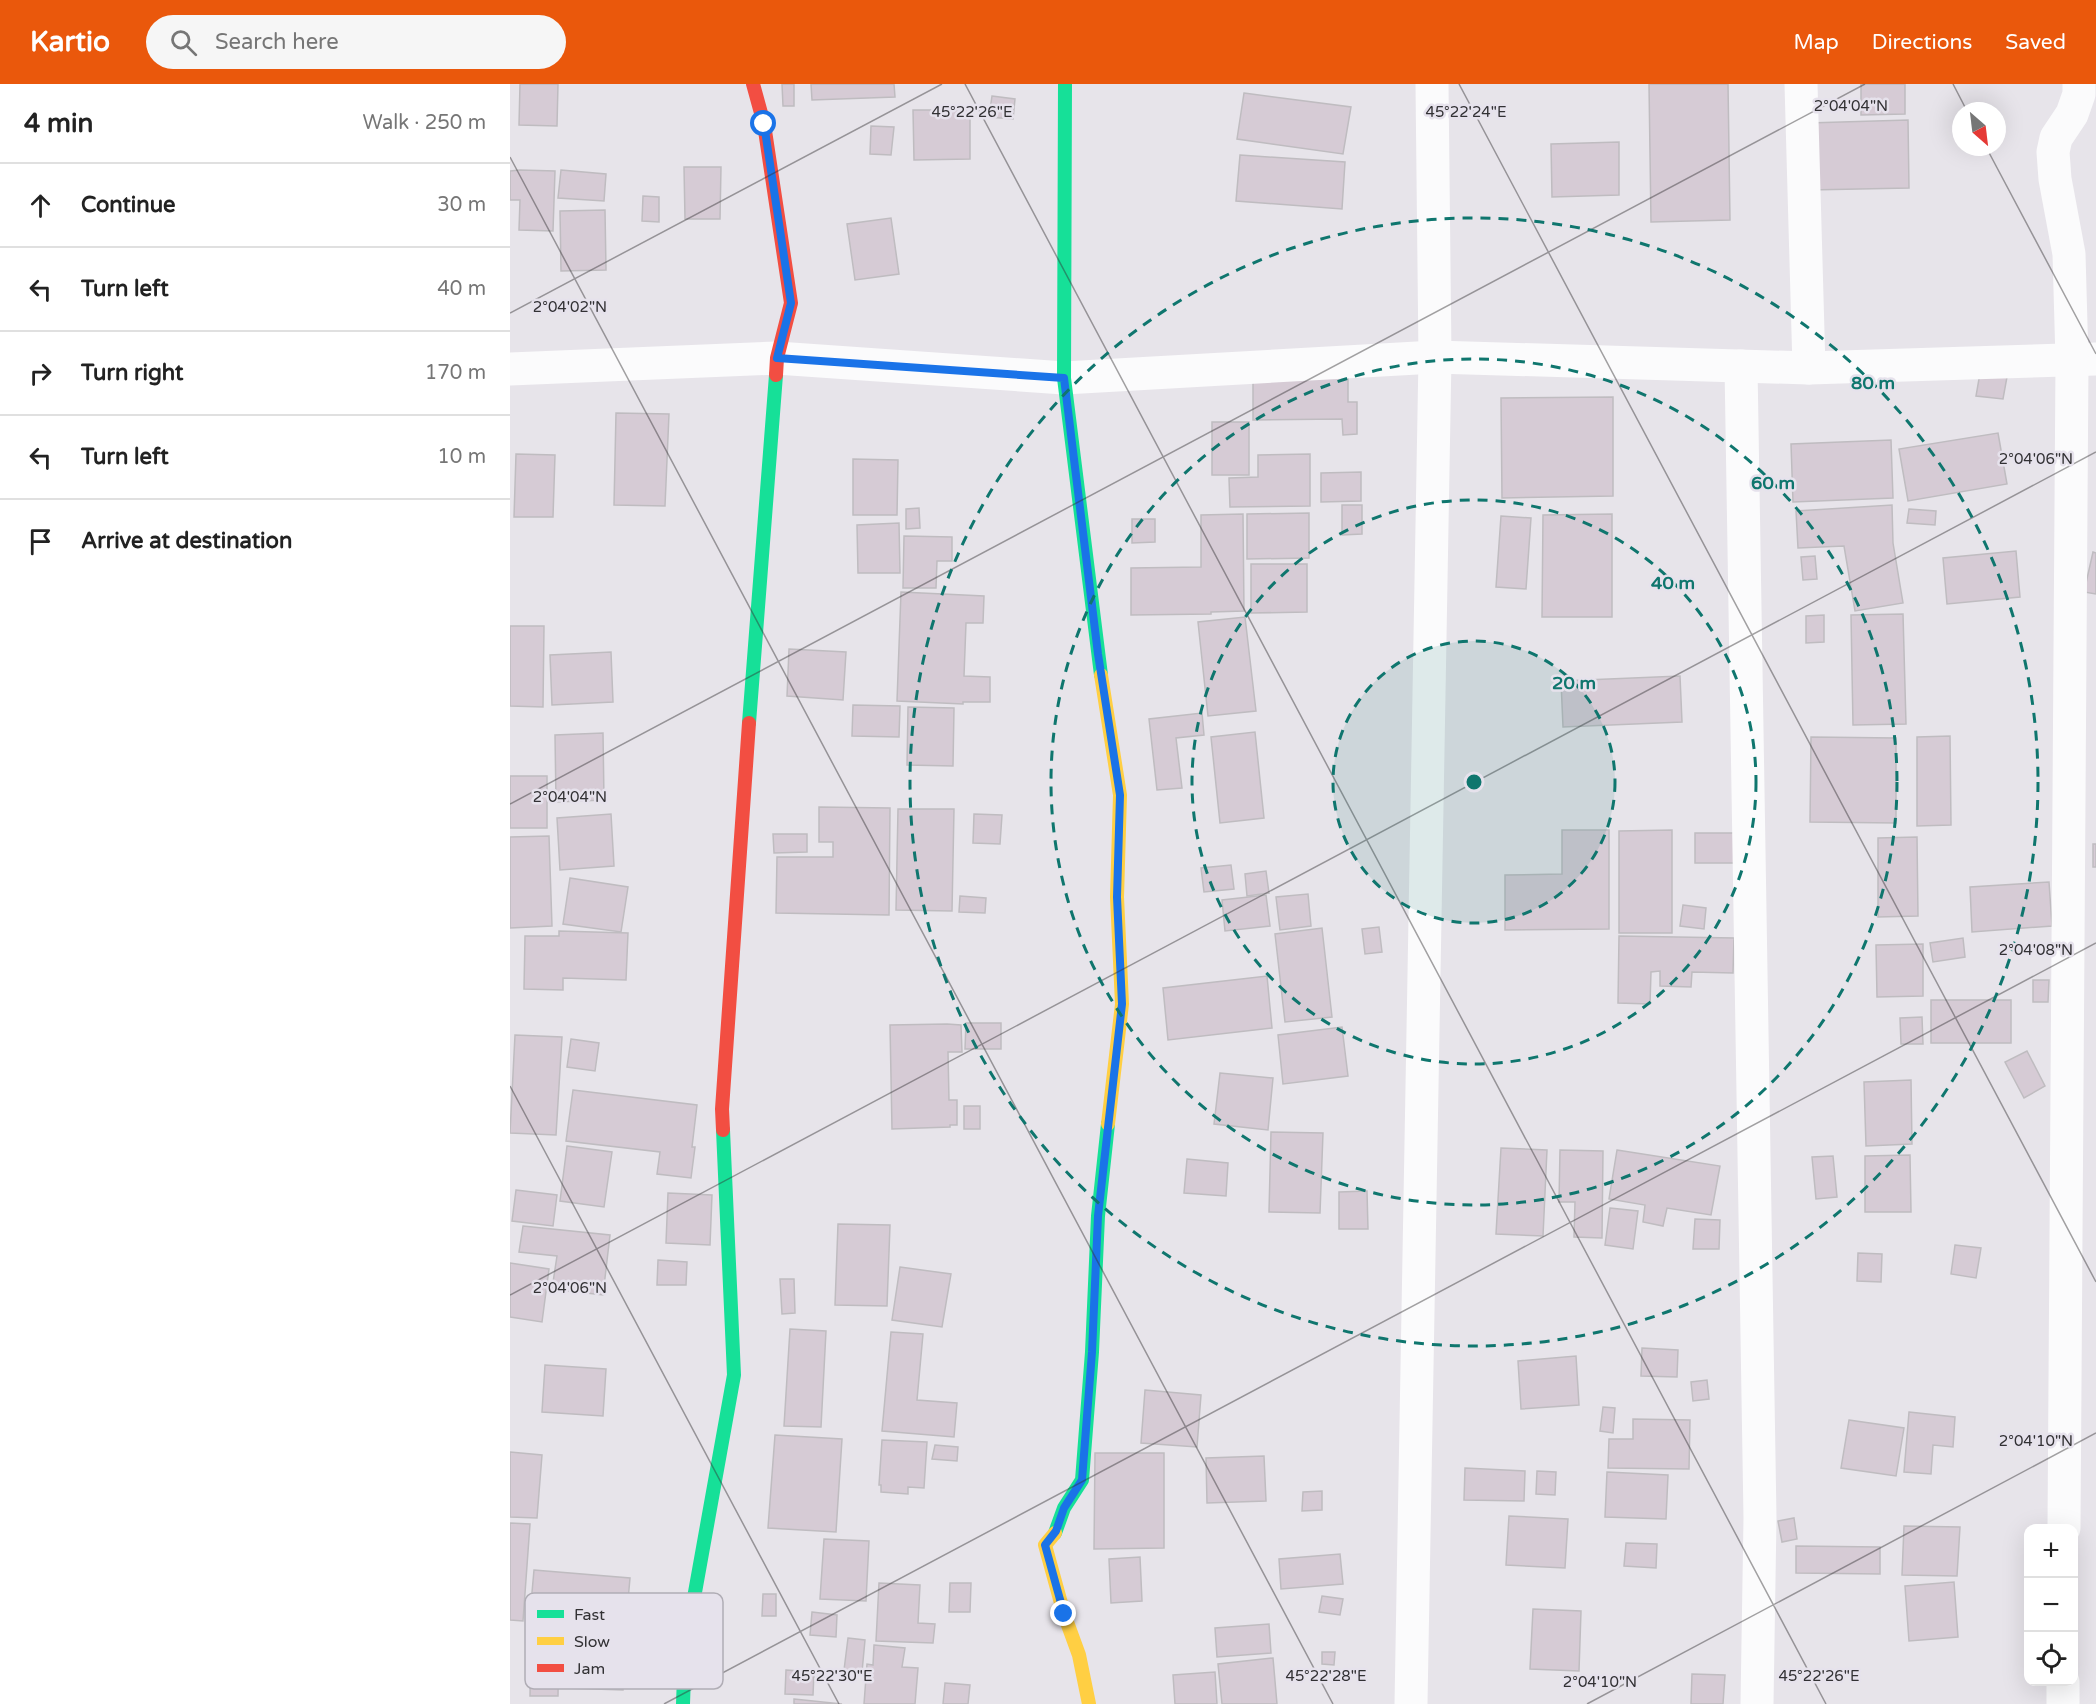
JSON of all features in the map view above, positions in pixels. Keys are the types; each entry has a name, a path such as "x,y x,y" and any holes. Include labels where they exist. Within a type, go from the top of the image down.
{"street":[{"path":"695,1593 734,1375 722,1109 777,358 791,303 764,124 753,84"},
{"path":"1065,84 1064,378 1098,654 1120,795 1117,897 1122,1004 1098,1216 1092,1352 1082,1480 1064,1508 1056,1531 1045,1545 1064,1614 1079,1655 1089,1704"},
{"path":"1411,1704 1435,357 1432,84"},
{"path":"1801,84 1809,368"},
{"path":"2064,1524 2084,360 2069,254 2055,179 2053,152 2056,138 2072,114 2079,94 2079,84"},
{"path":"510,369 777,358 1064,378 1435,357 1809,368 2084,360"},
{"path":"1741,366 1760,1518 1757,1704"},
{"path":"2063,1686 2063,1704"},
{"path":"683,1704 684,1689"}],"building":[{"path":"520,84 558,84 557,126 519,125"},
{"path":"782,84 794,84 794,106 783,106"},
{"path":"811,84 894,84 895,97 812,100"},
{"path":"1649,84 1728,84 1730,220 1651,222"},
{"path":"1861,84 1905,84 1905,114 1861,115"},
{"path":"1244,93 1351,107 1343,154 1237,139"},
{"path":"992,96 1015,99 1013,119 989,117"},
{"path":"913,110 970,110 970,159 914,160"},
{"path":"1908,120 1909,188 1809,190 1808,123"},
{"path":"871,126 894,127 891,155 870,154"},
{"path":"1619,142 1619,195 1552,197 1551,144"},
{"path":"1240,155 1345,162 1342,209 1236,201"},
{"path":"684,167 721,167 720,219 685,219"},
{"path":"561,170 606,174 604,201 558,198"},
{"path":"510,171 555,171 553,231 519,230 520,200 510,200"},
{"path":"643,196 659,197 659,222 642,221"},
{"path":"605,210 606,270 561,271 560,211"},
{"path":"891,218 899,274 855,280 847,224"},
{"path":"1980,373 2007,377 2003,399 1976,396"},
{"path":"1348,374 1348,402 1357,402 1357,434 1343,435 1342,419 1253,420 1253,375"},
{"path":"1613,397 1613,496 1502,498 1501,398"},
{"path":"616,413 669,414 665,506 614,505"},
{"path":"1212,422 1249,422 1249,475 1212,475"},
{"path":"1998,433 2007,484 1908,501 1899,449"},
{"path":"1891,440 1893,498 1793,502 1791,444"},
{"path":"516,454 555,455 553,517 514,517"},
{"path":"1310,454 1310,506 1230,507 1229,478 1258,477 1258,455"},
{"path":"853,459 898,460 897,515 853,515"},
{"path":"1361,472 1361,501 1321,502 1321,473"},
{"path":"1342,505 1362,505 1362,534 1342,535"},
{"path":"1892,505 1893,543 1903,603 1855,611 1844,546 1798,548 1796,511"},
{"path":"919,508 920,528 906,529 906,509"},
{"path":"1909,509 1936,511 1935,525 1907,523"},
{"path":"1309,513 1309,558 1247,559 1247,514"},
{"path":"1243,514 1244,611 1211,612 1211,614 1131,615 1131,568 1201,567 1201,515"},
{"path":"1612,514 1612,617 1542,617 1543,515"},
{"path":"1501,516 1531,518 1526,589 1496,587"},
{"path":"1132,519 1155,519 1155,542 1132,543"},
{"path":"899,523 900,573 858,573 857,525"},
{"path":"904,536 952,537 952,561 937,561 936,588 903,588"},
{"path":"2016,551 2020,597 1947,604 1943,558"},
{"path":"2093,552 2096,553 2096,594 2084,592"},
{"path":"1815,556 1817,579 1803,580 1801,557"},
{"path":"1251,564 1307,564 1307,612 1251,613"},
{"path":"901,592 984,596 983,623 966,623 964,676 990,677 990,702 963,702 963,704 897,701"},
{"path":"1903,614 1906,724 1853,725 1851,615"},
{"path":"1824,615 1824,642 1806,643 1806,616"},
{"path":"1245,617 1256,711 1208,716 1198,622"},
{"path":"510,626 544,626 543,707 510,706"},
{"path":"789,649 846,652 843,700 787,696"},
{"path":"611,652 613,702 552,705 550,655"},
{"path":"1680,676 1682,722 1563,727 1561,681"},
{"path":"853,705 900,706 899,737 852,736"},
{"path":"908,707 954,708 953,766 907,765"},
{"path":"1202,713 1204,735 1176,738 1182,788 1157,790 1149,719"},
{"path":"1255,732 1264,818 1220,823 1211,737"},
{"path":"603,733 604,800 556,802 555,735"},
{"path":"1950,736 1951,825 1917,826 1917,737"},
{"path":"1811,737 1896,738 1896,823 1810,822"},
{"path":"510,776 547,776 547,828 510,828"},
{"path":"819,807 890,808 889,915 776,913 777,857 833,857 833,842 819,842"},
{"path":"898,809 954,809 952,911 896,910"},
{"path":"611,814 614,866 560,870 557,818"},
{"path":"974,814 1002,815 1000,844 973,843"},
{"path":"1562,830 1609,830 1609,929 1505,930 1505,875 1562,874"},
{"path":"1672,830 1672,933 1619,933 1619,831"},
{"path":"1695,833 1735,833 1735,863 1695,863"},
{"path":"773,834 807,834 807,852 774,853"},
{"path":"549,836 552,926 510,928 510,837"},
{"path":"1917,837 1918,916 1878,917 1878,838"},
{"path":"2093,844 2096,844 2096,867 2093,867"},
{"path":"1231,865 1234,889 1204,892 1201,868"},
{"path":"1266,871 1269,893 1247,896 1245,874"},
{"path":"570,878 628,887 621,932 563,924"},
{"path":"2049,882 2052,926 1972,932 1970,887"},
{"path":"1308,894 1311,926 1280,930 1276,897"},
{"path":"1266,895 1270,926 1225,931 1222,900"},
{"path":"960,896 986,898 985,913 959,912"},
{"path":"1683,905 1706,908 1704,929 1680,926"},
{"path":"1379,927 1382,952 1365,954 1362,929"},
{"path":"1322,928 1332,1017 1285,1022 1275,934"},
{"path":"559,931 628,933 626,980 563,978 563,990 524,989 525,936 559,936"},
{"path":"1619,936 1734,938 1733,973 1692,972 1691,987 1660,986 1660,971 1651,972 1650,1004 1618,1003"},
{"path":"1963,938 1965,957 1933,962 1930,943"},
{"path":"1923,944 1923,996 1877,997 1876,945"},
{"path":"1267,976 1272,1028 1168,1040 1163,988"},
{"path":"2033,980 2049,980 2048,1002 2033,1002"},
{"path":"1931,1000 2011,1000 2011,1043 1931,1043"},
{"path":"1922,1017 1923,1044 1901,1044 1900,1018"},
{"path":"966,1023 1001,1023 1001,1049 965,1049"},
{"path":"890,1025 961,1025 962,1052 948,1052 949,1100 957,1100 957,1125 892,1129"},
{"path":"1342,1027 1348,1076 1283,1084 1278,1035"},
{"path":"515,1035 562,1037 556,1135 510,1133"},
{"path":"571,1039 599,1043 595,1071 567,1067"},
{"path":"2027,1051 2045,1086 2024,1098 2005,1062"},
{"path":"1220,1073 1273,1078 1268,1130 1214,1124"},
{"path":"1911,1080 1912,1144 1866,1146 1864,1082"},
{"path":"573,1090 697,1105 691,1178 657,1174 660,1152 566,1141"},
{"path":"964,1106 980,1106 980,1129 964,1129"},
{"path":"1271,1132 1323,1133 1320,1213 1269,1212"},
{"path":"567,1146 612,1152 604,1207 560,1201"},
{"path":"1501,1148 1547,1150 1543,1236 1496,1234"},
{"path":"1560,1150 1603,1151 1602,1238 1574,1237 1575,1202 1559,1202"},
{"path":"1617,1150 1720,1166 1711,1215 1667,1208 1663,1226 1643,1222 1645,1205 1609,1199"},
{"path":"1910,1155 1911,1212 1865,1212 1865,1156"},
{"path":"1833,1156 1837,1197 1816,1199 1812,1157"},
{"path":"1187,1159 1228,1163 1226,1196 1184,1193"},
{"path":"516,1190 557,1195 553,1226 512,1221"},
{"path":"1367,1191 1368,1229 1339,1229 1339,1192"},
{"path":"668,1193 712,1195 710,1245 666,1243"},
{"path":"1610,1208 1638,1211 1633,1249 1605,1245"},
{"path":"1695,1219 1720,1220 1719,1249 1693,1249"},
{"path":"838,1224 890,1225 887,1306 835,1305"},
{"path":"523,1226 610,1235 603,1295 552,1289 557,1256 519,1252"},
{"path":"1955,1245 1981,1248 1976,1278 1951,1274"},
{"path":"1858,1253 1882,1254 1881,1282 1857,1281"},
{"path":"658,1260 687,1262 686,1285 657,1285"},
{"path":"510,1263 549,1269 542,1322 510,1317"},
{"path":"900,1267 951,1274 942,1327 892,1320"},
{"path":"780,1279 794,1279 795,1313 782,1314"},
{"path":"790,1329 826,1331 821,1427 784,1426"},
{"path":"891,1332 923,1334 917,1400 957,1403 954,1437 882,1431"},
{"path":"1642,1348 1678,1350 1677,1377 1641,1376"},
{"path":"1576,1356 1579,1405 1521,1409 1518,1361"},
{"path":"545,1365 606,1369 603,1416 542,1412"},
{"path":"1707,1380 1709,1399 1693,1401 1691,1382"},
{"path":"1145,1390 1201,1395 1197,1447 1141,1443"},
{"path":"1603,1407 1615,1408 1613,1433 1600,1431"},
{"path":"1909,1412 1955,1417 1953,1447 1933,1445 1931,1474 1904,1472"},
{"path":"1633,1419 1690,1420 1689,1469 1608,1468 1609,1439 1633,1439"},
{"path":"1849,1420 1904,1428 1896,1476 1841,1468"},
{"path":"775,1435 842,1439 836,1532 768,1528"},
{"path":"882,1440 927,1442 924,1488 908,1487 908,1494 881,1492 881,1485 879,1485"},
{"path":"935,1445 958,1447 957,1461 932,1459"},
{"path":"510,1452 542,1455 537,1518 510,1517"},
{"path":"1095,1453 1164,1453 1164,1548 1094,1549"},
{"path":"1264,1456 1266,1501 1207,1503 1206,1458"},
{"path":"1465,1468 1525,1471 1524,1501 1464,1500"},
{"path":"1537,1471 1556,1472 1555,1495 1536,1494"},
{"path":"1607,1472 1668,1475 1666,1519 1605,1517"},
{"path":"1322,1491 1322,1510 1302,1511 1303,1492"},
{"path":"1509,1516 1568,1519 1565,1568 1506,1565"},
{"path":"1794,1518 1797,1539 1782,1542 1778,1521"},
{"path":"510,1523 530,1524 523,1621 510,1620"},
{"path":"1904,1526 1960,1527 1957,1576 1902,1575"},
{"path":"824,1539 869,1541 866,1601 820,1599"},
{"path":"1626,1543 1657,1544 1656,1568 1624,1566"},
{"path":"1796,1546 1880,1547 1880,1574 1796,1573"},
{"path":"1340,1554 1343,1584 1281,1589 1279,1559"},
{"path":"1140,1557 1142,1601 1111,1603 1109,1559"},
{"path":"534,1570 630,1578 629,1593 532,1593"},
{"path":"1954,1582 1958,1637 1909,1641 1905,1586"},
{"path":"879,1583 920,1585 918,1623 935,1624 933,1643 876,1641"},
{"path":"950,1583 971,1583 970,1612 949,1612"},
{"path":"763,1594 776,1594 776,1616 762,1616"},
{"path":"1322,1596 1343,1599 1340,1615 1319,1612"},
{"path":"1533,1609 1581,1611 1579,1671 1530,1669"},
{"path":"812,1612 837,1615 836,1637 810,1635"},
{"path":"1269,1624 1271,1653 1217,1657 1215,1628"},
{"path":"848,1638 865,1640 862,1672 844,1670"},
{"path":"874,1645 905,1648 902,1667 918,1668 915,1704 864,1704 867,1664 873,1665"},
{"path":"1322,1652 1335,1652 1334,1665 1322,1664"},
{"path":"1273,1658 1277,1704 1222,1704 1218,1664"},
{"path":"786,1670 814,1672 813,1695 785,1694"},
{"path":"1215,1672 1217,1704 1175,1704 1173,1675"},
{"path":"1692,1674 1725,1675 1723,1704 1691,1704"},
{"path":"945,1683 970,1685 968,1704 943,1704"},
{"path":"530,1689 558,1689 558,1696 530,1696"},
{"path":"794,1699 842,1704 794,1704"}],"traffic: fast":[{"path":"1065,84 1064,378 1101,675"},
{"path":"749,723 776,375"},
{"path":"1055,1533 1064,1508 1082,1480 1092,1352 1098,1216 1108,1124"},
{"path":"695,1593 734,1375 723,1130"},
{"path":"683,1704 684,1689"}],"traffic: slow":[{"path":"1101,675 1120,795 1117,897 1122,1004 1108,1124"},
{"path":"1055,1533 1045,1545 1064,1614 1079,1655 1089,1704"}],"traffic: jam":[{"path":"753,84 764,124 791,303 777,358 776,375"},
{"path":"723,1130 722,1109 749,723"}],"route":[{"path":"764,124 791,303 777,358 1064,378 1098,654 1120,795 1117,897 1122,1004 1098,1216 1092,1352 1082,1480 1064,1508 1056,1531 1045,1545 1064,1614"}]}
